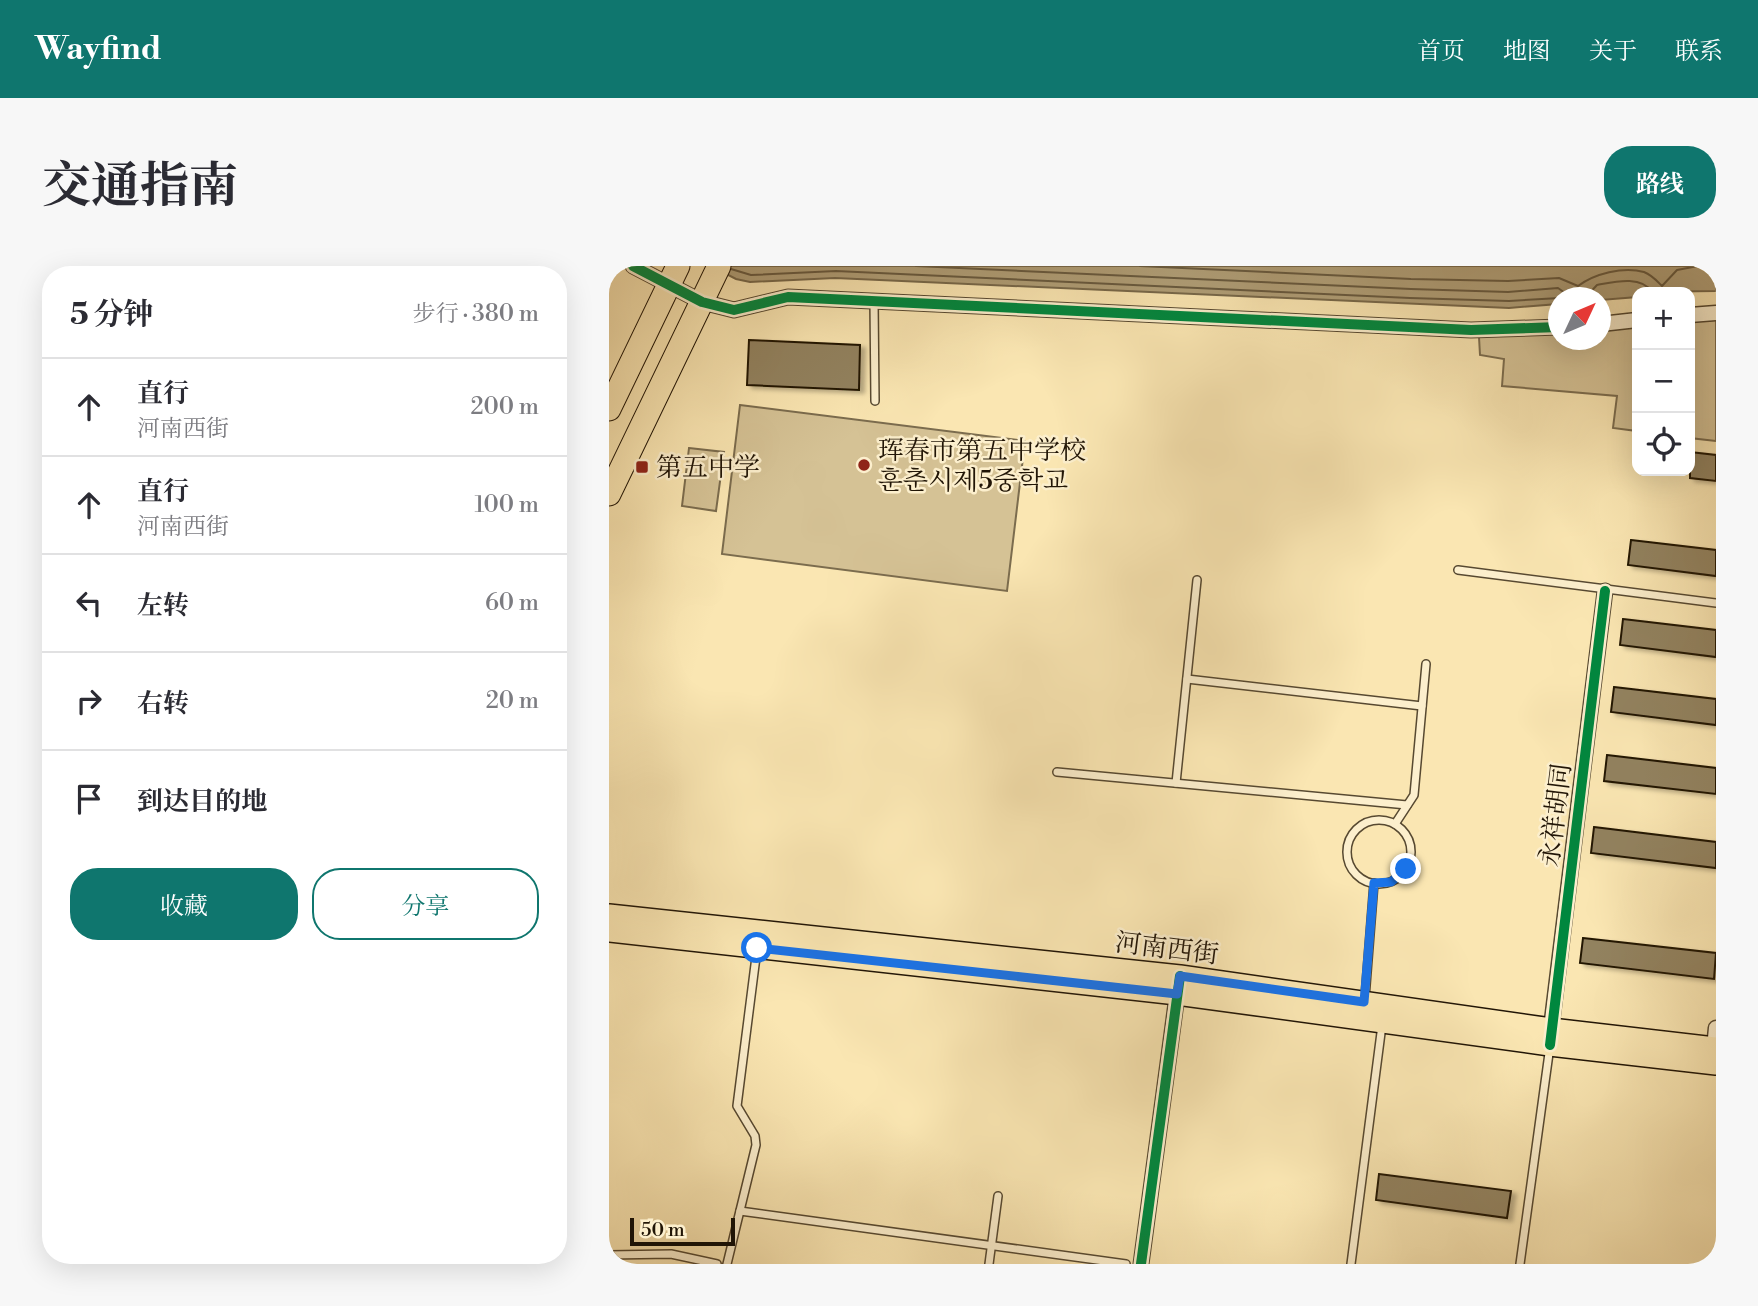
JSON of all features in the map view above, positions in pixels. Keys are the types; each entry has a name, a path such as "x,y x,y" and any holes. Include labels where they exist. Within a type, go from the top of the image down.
{"highway":[{"path":"609,494 719,266"},
{"path":"609,409 674,274"}],"main road":[{"name":"河南西街","path":"609,915 1179,985 1383,1022 1551,1037 1715,1047"},
{"name":"河南西街","path":"609,931 757,948 1364,1002 1551,1037"}],"street":[{"path":"633,266 674,274 734,310 787,297 1471,330 1548,327"},
{"path":"1695,315 1716,313"},
{"path":"1611,323 1632,321"},
{"name":"永祥胡同","path":"1551,1037 1605,591"},
{"path":"1141,1264 1179,985"}],"lane":[{"path":"874,301 875,401"},
{"path":"1458,570 1716,604"},
{"path":"1176,783 1197,580"},
{"path":"1395,824 1414,795 1426,664"},
{"path":"1187,679 1422,706"},
{"path":"1057,772 1407,805"},
{"path":"1384,820 1395,824 1409,840 1410,860 1399,877 1391,882 1374,883 1361,878 1349,862 1349,841 1363,824 1384,820"},
{"path":"1364,1002 1374,883"},
{"path":"727,1264 756,1145 755,1136 737,1106 757,948"},
{"path":"1351,1264 1383,1022"},
{"path":"1520,1264 1551,1037"},
{"path":"989,1264 998,1196"},
{"path":"740,1211 1126,1264"},
{"path":"609,1255 671,1254 717,1264"}],"shaded area":[{"path":"1716,319 1716,441 1695,439 1695,321"},
{"path":"1632,327 1632,430 1613,428 1617,396 1502,386 1504,359 1480,355 1479,337 1548,334 1548,350 1611,350 1611,329"},
{"path":"740,405 1025,441 1007,591 722,554"},
{"path":"689,448 724,452 716,511 682,506"}],"water":[{"path":"711,266 1716,266 1716,291 1695,291 1695,287 1632,287 1632,297 1611,299 1611,287 1548,287 1548,305 1509,308 835,278 750,282 736,279"}],"building":[{"path":"749,340 860,345 859,390 747,385"},
{"path":"1695,453 1716,455 1716,481 1690,478 1695,476"},
{"path":"1631,540 1716,550 1716,576 1628,565"},
{"path":"1623,619 1716,630 1716,657 1620,645"},
{"path":"1614,687 1716,699 1716,725 1611,712"},
{"path":"1607,755 1716,768 1716,794 1604,781"},
{"path":"1594,827 1716,842 1716,868 1591,853"},
{"path":"1583,938 1716,953 1714,979 1580,963"},
{"path":"1379,1174 1511,1191 1507,1218 1376,1200"}],"cycle path":[{"path":"633,266 702,302 734,310 788,297 1471,330 1548,327"},
{"path":"1550,1045 1605,591"},
{"path":"1141,1264 1180,976"}],"place":[{"name":"珲春市第五中学校 훈춘시제5중학교","path":"864,465"},
{"name":"第五中学","path":"642,467"}],"route":[{"path":"757,948 1177,994 1180,976 1364,1002 1374,883 1391,882 1406,869"}]}
